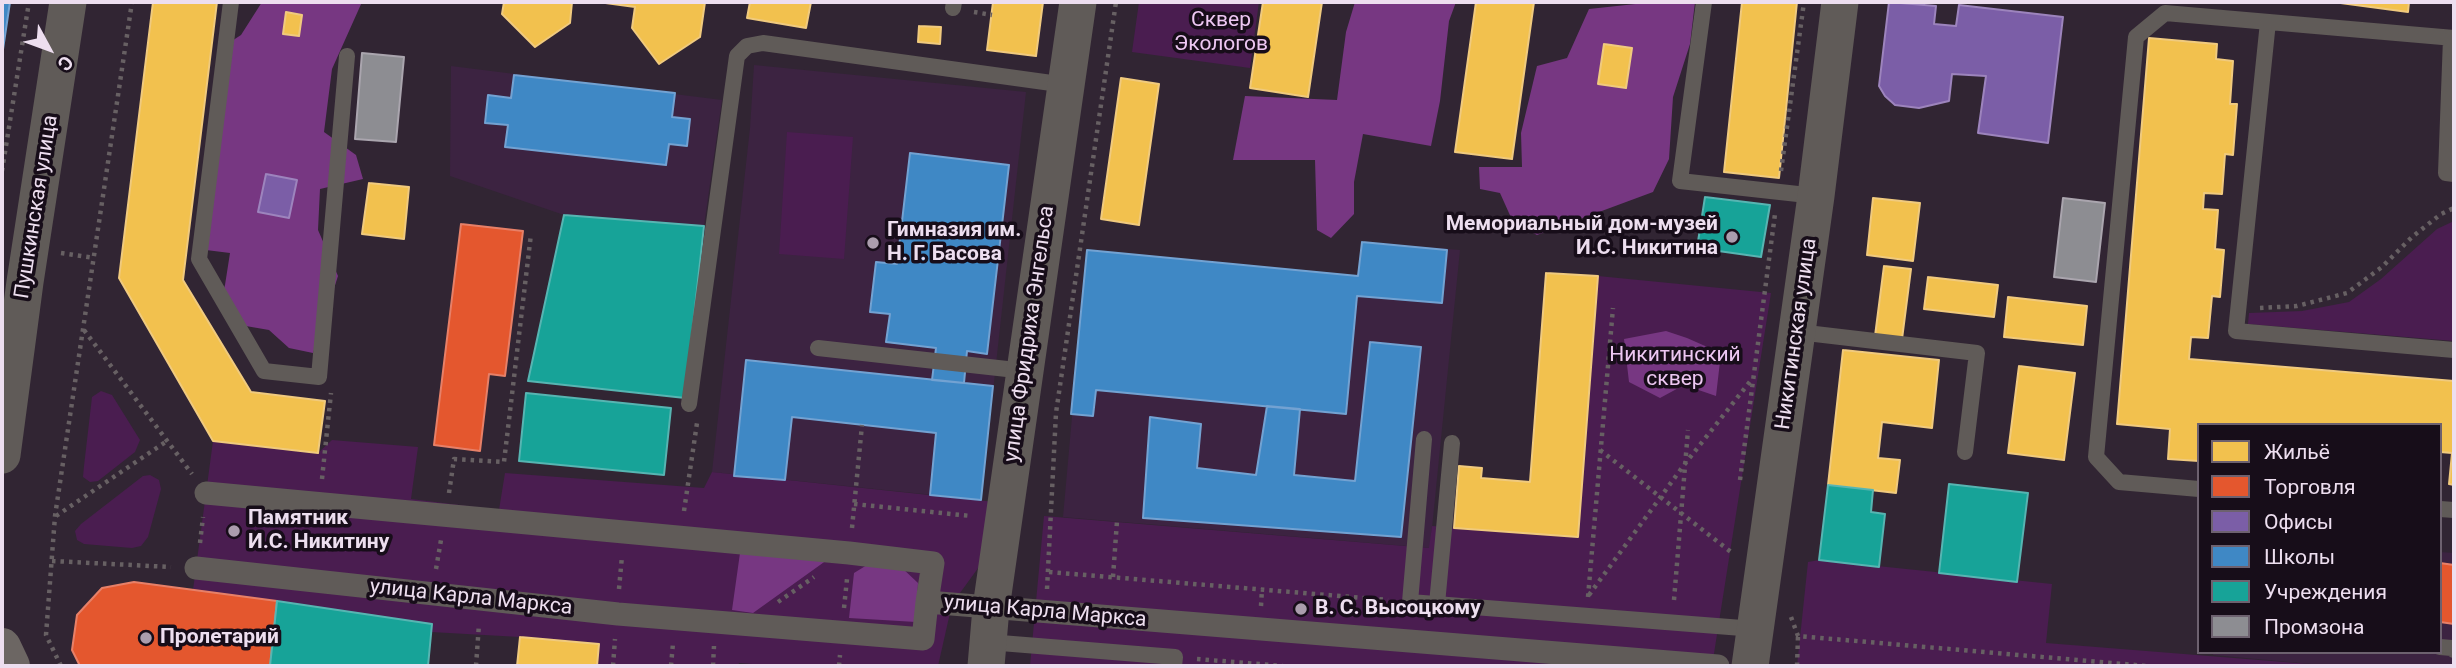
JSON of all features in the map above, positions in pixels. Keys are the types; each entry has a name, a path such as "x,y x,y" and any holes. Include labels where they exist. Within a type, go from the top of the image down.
{"main road":[{"path":"2,647 11,666"}],"street":[{"name":"Пушкинская улица","path":"2,455 30,248 68,2"},
{"name":"улица Фридриха Энгельса","path":"989,639 1078,2"},
{"name":"Никитинская улица","path":"1750,666 1798,332 1840,2"},
{"path":"2,315 30,248"},
{"path":"206,493 933,563 927,602"},
{"name":"улица Карла Маркса","path":"196,568 618,614 923,639 927,602 989,639 1044,612 1718,666"}],"lane":[{"path":"231,2 199,258 264,371 319,377 347,56"},
{"path":"1704,2 1679,181 1816,196"},
{"path":"2197,489 2119,482 2096,457 2136,37 2165,13 2453,38 2446,173 2454,174"},
{"path":"2268,22 2236,331 2454,350"},
{"path":"693,409 737,56 747,46 763,43 1066,85"},
{"path":"1798,332 1978,354 1965,452"},
{"path":"818,348 1025,371"},
{"path":"1424,439 1410,602 1755,629"},
{"path":"1437,604 1452,443"},
{"path":"989,639 1174,661"}],"path":[{"path":"2,171 29,2"},
{"path":"61,666 46,635 55,516 132,2"},
{"path":"1044,612 1049,572 1056,413 1116,2"},
{"path":"1740,484 1804,2"},
{"path":"2238,309 2297,306 2347,293 2382,267 2412,237 2441,214 2454,208"},
{"path":"454,459 504,462 531,234"},
{"path":"1587,615 1613,308"},
{"path":"52,561 196,568 206,493 84,329"},
{"path":"1588,596 1684,465 1754,377"},
{"path":"319,504 332,381"},
{"path":"681,537 693,409"},
{"path":"1672,622 1688,430"},
{"path":"55,516 167,441"},
{"path":"1600,450 1731,552"},
{"path":"854,504 973,517"},
{"path":"1113,577 1117,520"},
{"path":"1729,564 1732,538"},
{"path":"746,623 849,553"},
{"path":"1049,572 1410,602"},
{"path":"476,666 480,599"},
{"path":"1792,606 1791,620 1798,636 1797,666"},
{"path":"1798,636 2147,666"},
{"path":"1174,661 1283,666"}],"shaded area":[{"name":"Гимназия им. Н. Г. Басова","path":"754,65 1026,92 981,500 712,472 750,128"},
{"path":"451,66 722,100 704,226 564,215 450,176"},
{"path":"1362,242 1460,250 1430,548 1063,517 1087,250 1358,276"},
{"path":"2442,552 2454,553 2454,666 2333,666 2213,655 2442,654"}],"green space":[{"path":"262,2 362,2 332,69 324,132 356,155 363,179 320,189 318,230 338,276 313,353 289,348 269,330 240,325 220,302 230,253 206,250 221,48 241,35"},
{"name":"Сквер Экологов","path":"1139,2 1259,2 1250,68 1132,52"},
{"path":"1355,2 1456,2 1449,21 1440,101 1431,146 1363,134 1354,182 1354,214 1331,238 1317,230 1315,160 1233,160 1245,96 1337,100 1346,32"},
{"path":"1654,2 1695,2 1690,44 1673,97 1669,159 1653,192 1537,235 1513,222 1500,193 1480,189 1479,167 1522,167 1521,133 1537,66 1567,58 1589,9","holes":["1604,44 1632,49 1598,84"]},
{"path":"787,132 853,137 844,259 779,254"},
{"path":"2454,221 2454,341 2248,324 2249,313 2302,311 2349,302 2381,279 2437,229"},
{"name":"Никитинский сквер","path":"1598,276 1771,293 1712,666 1030,666 1044,516 1429,548 1432,526 1577,537"},
{"path":"1666,331 1721,353 1716,396 1684,385 1660,398 1629,382 1624,339"},
{"path":"101,391 112,395 140,440 135,452 98,481 90,482 83,477 92,397"},
{"path":"332,440 418,447 411,499 499,510 505,473 704,488 712,472 995,502 989,553 952,604 938,666 777,666 739,663 738,666 597,666 599,644 431,632 193,590 213,441 318,453"},
{"path":"150,475 159,480 161,489 148,537 141,546 132,548 84,544 77,540 75,531 81,524 143,476"},
{"path":"740,553 827,560 753,613 732,610"},
{"path":"1819,560 2052,584 2046,643 2334,666 1797,666 1808,562"},
{"path":"867,565 901,567 918,583 916,622 849,618 854,573"}],"building: Жильё":[{"path":"153,2 217,2 183,280 251,392 325,401 318,453 213,441 119,278"},
{"path":"504,2 572,2 570,23 535,47 502,14"},
{"path":"598,2 705,2 700,37 659,64 632,28 635,7"},
{"path":"750,2 811,2 806,28 747,18"},
{"path":"993,2 1043,2 1036,56 987,50"},
{"path":"1263,2 1322,2 1308,97 1250,88"},
{"path":"1476,2 1534,2 1512,159 1455,152"},
{"path":"1742,2 1797,2 1779,178 1724,172"},
{"path":"2333,2 2409,2 2408,12"},
{"path":"286,12 302,15 299,36 283,34"},
{"path":"919,26 941,27 940,44 918,42"},
{"path":"2149,38 2217,44 2216,59 2233,61 2230,104 2237,104 2233,155 2225,154 2222,194 2204,193 2203,209 2218,210 2215,249 2224,250 2220,297 2212,296 2208,338 2191,337 2189,359 2454,381 2454,485 2449,484 2452,453 2442,452 2442,423 2197,423 2197,461 2168,459 2170,429 2117,424"},
{"path":"1604,44 1632,48 1626,88 1598,84"},
{"path":"1121,78 1159,84 1139,225 1101,219"},
{"path":"369,183 409,187 404,239 362,234"},
{"path":"1873,198 1920,203 1913,261 1867,255"},
{"path":"1884,266 1911,269 1902,339 1875,336"},
{"path":"1546,273 1598,276 1578,537 1454,528 1459,466 1482,468 1481,478 1530,482"},
{"path":"1928,277 1998,285 1994,317 1924,309"},
{"path":"2008,297 2087,306 2083,345 2004,337"},
{"path":"1843,350 1939,360 1932,428 1882,422 1878,458 1900,460 1896,493 1828,485"},
{"path":"2019,366 2075,373 2064,460 2008,453"},
{"path":"520,637 599,644 597,666 517,666"}],"building: Торговля":[{"path":"461,224 523,231 505,376 489,374 480,451 434,445"},
{"path":"2442,563 2454,565 2454,624 2442,622"},
{"path":"134,582 277,601 270,666 80,666 72,650 77,615 102,588"}],"building: Офисы":[{"path":"1889,2 1936,6 1934,24 1956,26 1959,5 2063,17 2048,143 1978,133 1986,76 1952,74 1949,101 1919,108 1895,105 1879,86"},
{"path":"266,174 297,180 289,218 258,212"}],"building: Школы":[{"path":"2,2 10,2 2,56"},
{"path":"514,75 675,93 672,117 690,119 687,146 669,144 666,165 505,147 508,125 485,123 488,95 511,98"},
{"path":"910,153 1009,165 987,354 967,351 964,383 932,380 936,348 886,342 890,314 870,312 876,262 897,264"},
{"path":"1362,242 1447,250 1442,303 1357,296 1346,414 1096,390 1093,416 1071,414 1087,250 1358,276"},
{"path":"1370,342 1421,347 1401,537 1143,518 1150,417 1201,424 1197,468 1256,475 1267,406 1300,409 1294,475 1355,481"},
{"path":"746,360 993,386 981,500 930,495 936,433 792,417 785,480 734,476"}],"building: Учреждения":[{"name":"Мемориальный дом-музей И.С. Никитина","path":"1705,197 1770,205 1761,257 1697,248"},
{"path":"564,215 704,226 685,398 528,381"},
{"path":"526,393 671,408 664,475 519,461"},
{"path":"1949,484 2028,493 2017,582 1939,573"},
{"path":"1828,485 1873,490 1871,512 1885,514 1879,567 1819,560"},
{"path":"277,601 432,624 428,666 270,666"}],"building: Промзона":[{"path":"362,53 404,57 396,142 355,139"},
{"path":"2063,198 2105,203 2096,282 2054,277"}],"place":[{"name":"Мемориальный дом-музей И.С. Никитина","path":"1732,237"},
{"name":"Гимназия им. Н. Г. Басова","path":"873,243"},
{"name":"Памятник И.С. Никитину","path":"234,531"},
{"name":"В. С. Высоцкому","path":"1301,609"},
{"name":"Пролетарий","path":"146,638"}]}
